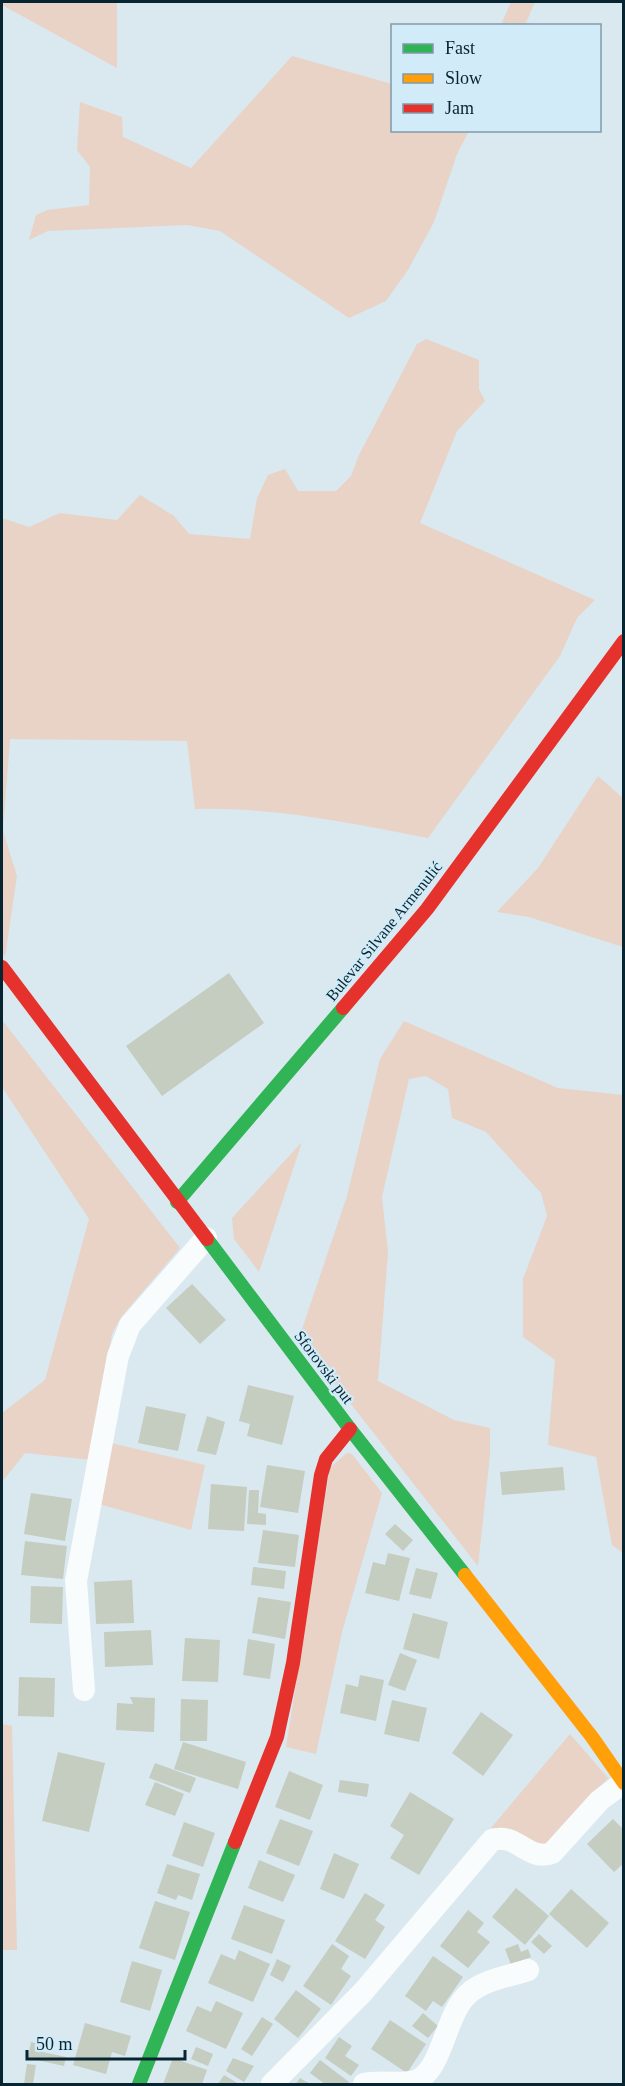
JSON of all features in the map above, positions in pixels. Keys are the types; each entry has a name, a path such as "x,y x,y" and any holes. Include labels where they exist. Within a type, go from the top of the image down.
{"street":[{"name":"Bulevar Silvane Armenulić","path":"177,1202 427,909 624,641"},
{"name":"Sforovski put","path":"2,968 350,1429 592,1737 623,1783"},
{"path":"84,1690 76,1581 118,1356 130,1325 206,1238"},
{"path":"139,2085 277,1737 293,1663 321,1475 326,1459 350,1429"},
{"path":"272,2085 363,1992 492,1840 510,1838 534,1854 545,1856 552,1853 600,1800 623,1783"},
{"path":"364,2085 374,2082 408,2083 419,2080 430,2070 448,2024 468,1994 478,1987 528,1970"}],"shaded area":[{"path":"2,2 117,2 117,68 2,5"},
{"path":"511,2 535,2 525,24 501,24"},
{"path":"292,56 391,84 391,132 468,132 457,154 434,222 408,270 386,301 349,318 220,231 187,225 48,231 29,240 36,215 47,210 89,205 90,167 77,150 80,102 122,117 123,137 191,168"},
{"path":"426,339 479,360 479,389 485,401 457,431 420,523 595,600 577,618 560,656 428,838 283,813 195,809 187,741 10,739 3,831 17,876 5,957 2,952 2,518 29,527 60,513 117,520 140,495 174,516 189,534 250,539 257,498 268,475 285,469 298,491 336,491 351,476 359,455 417,344"},
{"path":"598,776 623,798 623,947 529,917 497,912 538,868"},
{"path":"2,1020 180,1248 121,1317 112,1334 92,1460 25,1453 2,1482 2,1413 45,1380 89,1219 2,1087"},
{"path":"404,1021 558,1088 623,1095 623,1553 612,1545 596,1457 548,1445 555,1360 523,1337 523,1279 547,1216 541,1193 486,1132 452,1118 448,1089 426,1076 409,1079 382,1197 388,1252 378,1381 454,1420 490,1428 490,1455 478,1566 299,1338 347,1196 380,1059"},
{"path":"302,1142 259,1272 234,1239 232,1218"},
{"path":"111,1443 205,1465 191,1530 99,1504"},
{"path":"347,1453 352,1454 382,1493 342,1632 316,1754 286,1747 330,1468"},
{"path":"2,1724 12,1726 17,1950 2,1950"},
{"path":"570,1734 608,1778 543,1847 514,1830 491,1828"}],"building":[{"path":"229,973 264,1023 162,1096 126,1046"},
{"path":"192,1284 226,1320 200,1344 166,1308"},
{"path":"248,1385 294,1396 282,1445 247,1436 250,1424 239,1421"},
{"path":"146,1406 186,1414 178,1451 138,1443"},
{"path":"207,1416 225,1422 216,1455 197,1451"},
{"path":"267,1465 305,1471 298,1513 260,1507"},
{"path":"563,1467 565,1490 502,1495 500,1472"},
{"path":"211,1484 247,1487 244,1531 208,1529"},
{"path":"249,1490 259,1490 258,1513 266,1514 266,1525 247,1524"},
{"path":"31,1493 72,1499 65,1541 24,1534"},
{"path":"395,1524 413,1540 403,1551 385,1534"},
{"path":"263,1530 299,1535 295,1567 258,1563"},
{"path":"25,1541 67,1546 63,1579 21,1575"},
{"path":"388,1553 410,1558 399,1601 365,1593 373,1562 385,1565"},
{"path":"253,1567 286,1571 284,1589 251,1585"},
{"path":"416,1568 438,1573 431,1599 409,1594"},
{"path":"132,1580 134,1623 96,1624 94,1582"},
{"path":"31,1586 63,1587 62,1624 30,1623"},
{"path":"258,1597 291,1602 285,1639 252,1633"},
{"path":"413,1613 448,1622 439,1659 403,1649"},
{"path":"151,1630 153,1665 105,1667 104,1632"},
{"path":"185,1638 220,1640 218,1682 182,1681"},
{"path":"248,1639 275,1644 270,1679 243,1675"},
{"path":"400,1653 417,1660 405,1691 388,1685"},
{"path":"360,1675 384,1680 376,1721 340,1713 346,1684 358,1687"},
{"path":"19,1677 55,1678 54,1717 18,1716"},
{"path":"130,1697 155,1698 154,1732 116,1730 117,1703 133,1704"},
{"path":"181,1699 208,1700 207,1741 180,1741"},
{"path":"392,1700 427,1708 419,1742 384,1734"},
{"path":"481,1712 513,1735 483,1776 452,1753"},
{"path":"183,1742 246,1762 238,1789 174,1769"},
{"path":"58,1752 105,1763 89,1832 42,1821"},
{"path":"155,1763 196,1778 190,1793 149,1778"},
{"path":"289,1771 323,1785 310,1820 275,1807"},
{"path":"340,1780 369,1784 367,1797 338,1792"},
{"path":"155,1782 184,1794 175,1816 145,1805"},
{"path":"410,1792 454,1819 419,1875 390,1858 404,1835 390,1826"},
{"path":"280,1819 313,1831 299,1866 266,1853"},
{"path":"613,1819 624,1830 624,1863 614,1872 587,1844"},
{"path":"184,1822 215,1833 203,1867 172,1856"},
{"path":"334,1853 359,1864 344,1899 320,1889"},
{"path":"259,1860 295,1875 283,1902 248,1888"},
{"path":"167,1864 200,1874 192,1900 178,1895 176,1900 157,1893"},
{"path":"516,1888 549,1916 525,1945 492,1917"},
{"path":"571,1889 609,1923 587,1948 549,1914"},
{"path":"365,1893 385,1905 375,1920 385,1927 365,1959 335,1941"},
{"path":"155,1901 190,1912 175,1960 139,1948"},
{"path":"244,1905 285,1920 272,1954 231,1939"},
{"path":"468,1910 484,1923 477,1932 490,1942 468,1968 440,1946"},
{"path":"539,1934 552,1946 544,1954 531,1942"},
{"path":"332,1944 349,1956 341,1969 351,1976 331,2005 303,1986"},
{"path":"518,1944 521,1952 528,1949 531,1957 511,1965 505,1949"},
{"path":"239,1950 270,1964 253,2002 208,1983 221,1954 235,1960"},
{"path":"433,1956 463,1977 442,2007 433,2001 426,2011 405,1996"},
{"path":"277,1959 291,1966 283,1982 270,1975"},
{"path":"132,1961 162,1970 150,2011 120,2002"},
{"path":"296,1990 321,2009 298,2038 274,2019"},
{"path":"216,2001 243,2013 226,2049 186,2031 197,2006 211,2012"},
{"path":"423,2013 438,2026 428,2038 412,2026"},
{"path":"262,2017 273,2024 252,2056 241,2049"},
{"path":"390,2020 426,2044 407,2073 371,2049"},
{"path":"85,2023 131,2036 125,2056 112,2052 106,2074 73,2065"},
{"path":"339,2037 352,2046 345,2056 359,2065 351,2076 325,2058"},
{"path":"31,2042 44,2045 43,2052 66,2057 64,2066 28,2058"},
{"path":"196,2047 213,2054 208,2066 191,2059"},
{"path":"173,2058 207,2070 202,2084 163,2084"},
{"path":"233,2058 254,2066 244,2082 226,2071"},
{"path":"320,2060 349,2082 325,2084 310,2073"},
{"path":"27,2064 36,2065 33,2084 24,2084"},
{"path":"224,2075 239,2084 218,2084"},
{"path":"300,2078 310,2084 296,2084"}],"traffic: fast":[{"path":"177,1202 343,1008"},
{"path":"207,1239 350,1429 465,1575"},
{"path":"139,2084 235,1842"}],"traffic: slow":[{"path":"465,1575 592,1737 624,1783"}],"traffic: jam":[{"path":"343,1008 427,909 624,641"},
{"path":"2,967 207,1239"},
{"path":"235,1842 277,1737 293,1663 321,1475 326,1459 350,1429"}]}
